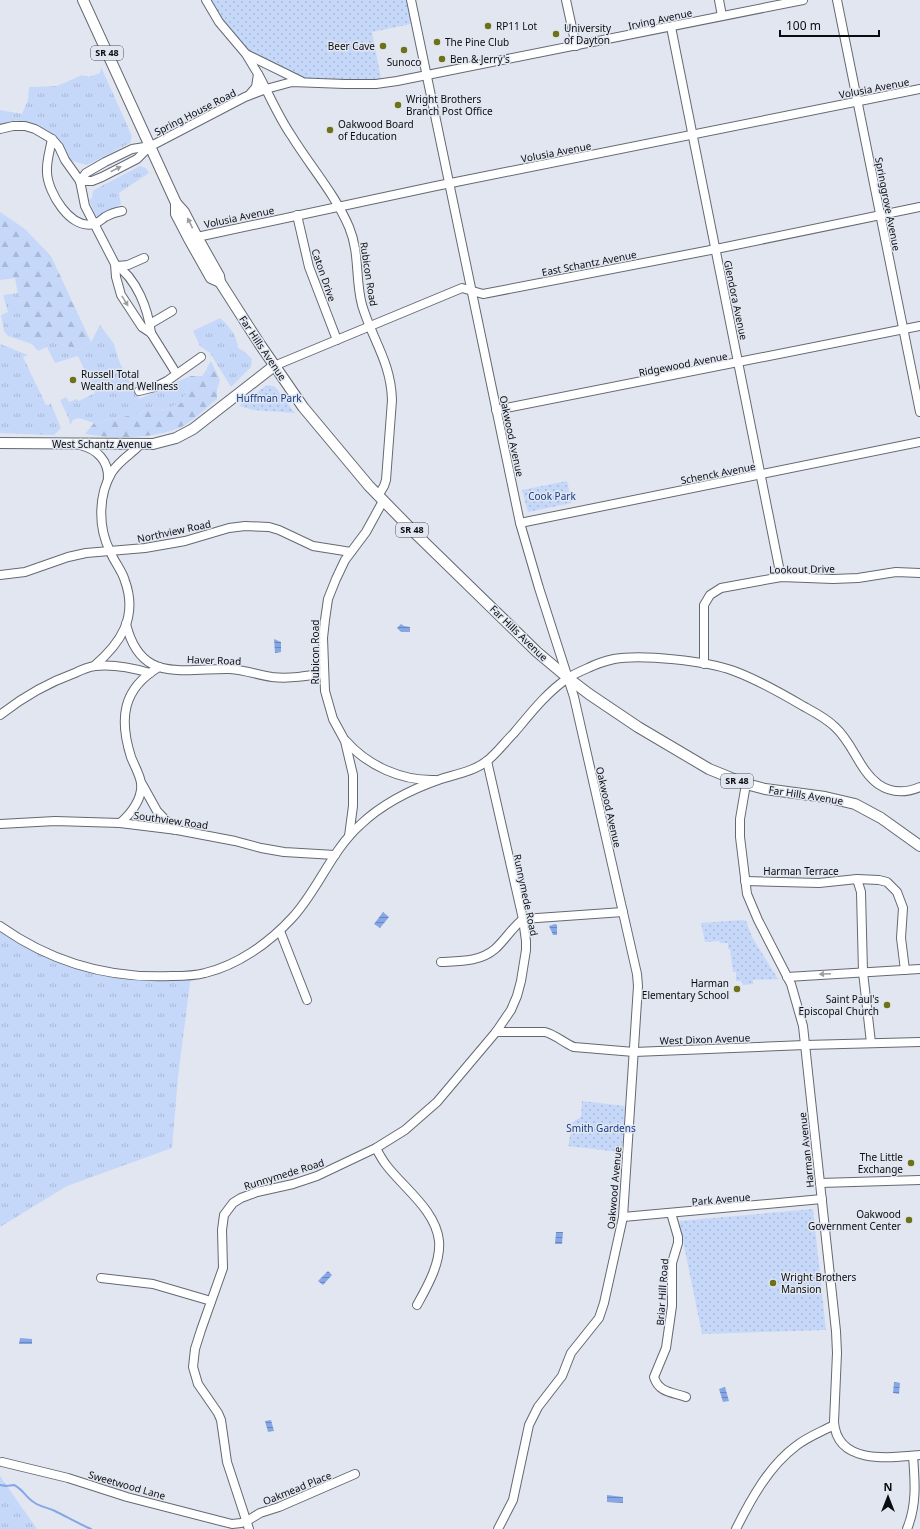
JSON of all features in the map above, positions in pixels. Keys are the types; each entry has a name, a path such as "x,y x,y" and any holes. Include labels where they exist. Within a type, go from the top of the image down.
{"main road":[{"name":"Far Hills Avenue","path":"83,0 176,203 184,212 196,237 219,276 220,282 274,366 303,407 381,498 537,652 568,678 610,709 690,758 726,777 746,784 778,791 825,797 855,804 881,818 920,846"},
{"name":"Far Hills Avenue","path":"176,203 176,214 189,239 212,278 220,282"},
{"name":"West Schantz Avenue","path":"0,443 140,445 163,442 185,435 274,366"}],"street":[{"name":"Rubicon Road","path":"206,0 219,22 246,54 266,88 290,135 326,187 349,228 357,254 360,298 385,361 392,387 386,480 381,498 366,532 351,552 336,579 327,605 323,638 325,691 328,704 333,719 345,741 352,749 365,759 385,770 408,777 440,780"},
{"name":"Oakwood Avenue","path":"411,0 448,184 520,523 538,588 574,697 638,980 623,1217 602,1310 594,1326 578,1342 571,1353 562,1376 538,1407 529,1425 513,1500 498,1529"},
{"path":"566,0 576,46"},
{"path":"719,0 722,16"},
{"name":"Irving Avenue","path":"426,76 803,0"},
{"name":"Springgrove Avenue","path":"837,0 920,412"},
{"name":"Glendora Avenue","path":"671,27 781,577"},
{"name":"Rubicon Road","path":"246,54 303,82"},
{"path":"248,96 256,87 258,74"},
{"path":"266,88 292,82 376,84 426,76"},
{"name":"Spring House Road","path":"80,181 86,173 105,162 132,149 150,146 266,88"},
{"name":"Volusia Avenue","path":"196,237 692,134 920,89"},
{"path":"0,129 12,126 25,126 35,129 52,139 59,147 65,160 80,181 84,206 117,265 134,283 143,301 150,324 151,333"},
{"path":"52,139 47,160 47,173 50,189 66,214 78,221 87,224 95,224 106,216 122,211"},
{"name":"East Schantz Avenue","path":"274,366 462,288 483,294 716,249 920,207"},
{"name":"Caton Drive","path":"297,215 309,267 337,340"},
{"path":"117,265 128,265 144,258"},
{"path":"117,265 116,277 121,295 142,327 151,333 176,373"},
{"path":"150,324 172,311"},
{"name":"Ridgewood Avenue","path":"496,410 920,326"},
{"path":"140,391 155,387 167,381 176,373 201,357"},
{"name":"Schenck Avenue","path":"520,523 920,442"},
{"path":"75,444 86,447 100,455 107,468 107,482 102,502 102,527 110,552 121,571 128,591 129,608 126,624 121,638 112,650 94,666"},
{"path":"107,482 118,465 140,445"},
{"name":"Northview Road","path":"0,575 25,572 68,557 86,553 146,548 229,528 256,525 279,530 313,546 324,549 351,552"},
{"name":"Lookout Drive","path":"704,664 704,605 710,595 721,588 781,577 833,579 858,578 896,572 920,573"},
{"name":"Haver Road","path":"126,624 132,644 138,653 149,663 159,667 179,669 232,669 285,678 324,673"},
{"path":"0,926 38,949 79,966 114,973 164,976 204,974 225,966 256,950 280,931 306,901 349,836 370,816 401,796 469,770 487,761 545,698 568,678 601,662 616,659 645,658 704,664 724,668 746,676 783,694 838,729 872,779 885,788 901,792 910,791 920,787"},
{"path":"0,715 28,695 44,686 64,676 94,666 112,666 150,673"},
{"path":"159,667 150,673 134,689 129,698 124,714 126,738 131,757 150,802 157,812 175,830"},
{"name":"Rubicon Road","path":"345,741 354,790 352,820 349,836"},
{"name":"Runnymede Road","path":"248,1525 227,1462 221,1420 218,1413 198,1384 193,1367 195,1349 210,1301 223,1268 222,1222 224,1215 233,1203 241,1198 257,1192 292,1184 317,1176 376,1148 405,1130 437,1102 496,1032 511,1010 521,981 526,941 523,919 487,761"},
{"path":"120,823 130,813 136,803 140,792 141,783"},
{"name":"Harman Avenue","path":"746,784 740,819 740,837 745,881 750,904 787,976 798,1006 803,1026 837,1347 834,1425 839,1439 848,1450 853,1452 870,1456 917,1455"},
{"name":"Southview Road","path":"1,825 55,821 120,823 175,830 271,850 304,854 335,855"},
{"path":"857,879 861,892 863,972 872,1043"},
{"name":"Harman Terrace","path":"745,881 819,883 857,879 887,882 898,892 903,908 901,938 905,970"},
{"path":"441,962 472,960 488,954 496,948 512,929 523,919 623,912"},
{"path":"280,931 307,1000"},
{"path":"787,976 920,969"},
{"name":"West Dixon Avenue","path":"496,1032 545,1032 553,1034 574,1047 634,1052 920,1042"},
{"path":"376,1148 387,1166 423,1207 434,1224 437,1232 439,1241 437,1257 426,1287 417,1305"},
{"path":"820,1183 920,1180"},
{"name":"Park Avenue","path":"623,1217 822,1199"},
{"name":"Briar Hill Road","path":"671,1213 678,1237 678,1243 672,1263 672,1306 666,1348 654,1377 658,1386 663,1390 686,1397"},
{"path":"101,1278 153,1284 210,1301"},
{"path":"736,1529 756,1493 783,1456 808,1438 834,1425"},
{"path":"907,1529 915,1503 917,1455"},
{"name":"Sweetwood Lane","path":"2,1462 68,1478 127,1497 232,1524 248,1525"},
{"name":"Oakmead Place","path":"248,1525 260,1513 355,1474"}],"green space":[{"path":"206,0 411,0 416,23 372,32 382,83 303,82 246,54"},
{"path":"101,67 132,136 130,143 87,165 68,160 61,144 43,128 16,120 0,124 0,110 22,114 28,100 29,87 57,86 82,75 89,77 100,73"},
{"path":"140,166 146,168 149,173 119,193 121,204 100,217 96,216 89,200 92,198 93,191"},
{"path":"0,212 25,229 51,256 91,342 78,350 55,342 26,337 15,278 0,280"},
{"path":"18,293 27,337 55,342 78,350 91,342 100,325 114,344 119,361 139,399 190,376 183,402 164,410 150,407 141,413 94,423 79,418 73,420 70,425 69,419 60,400 66,397 69,402 77,399 79,401 95,393 78,356 55,363 47,347 38,351 32,344 8,336 4,331 1,315 8,312 3,295"},
{"path":"220,318 232,331 238,348 252,359 251,367 231,387 210,353 200,346 193,331"},
{"path":"0,344 28,355 23,357 46,405 51,404 61,428 54,435 0,433"},
{"path":"211,361 220,380 217,389 217,399 183,426 148,436 109,437 85,434 94,423 141,413 150,407 164,410 183,402 190,376 202,376"},
{"name":"Huffman Park","path":"269,385 275,387 295,413 253,410 239,406 264,387"},
{"name":"Cook Park","path":"567,481 572,503 528,512 522,490"},
{"path":"746,921 752,937 778,979 753,980 753,984 743,985 742,981 736,981 736,972 733,972 728,943 720,943 719,941 705,942 701,923"},
{"path":"0,926 38,949 114,973 191,975 178,1077 172,1148 67,1186 0,1227"},
{"name":"Smith Gardens","path":"582,1101 625,1106 622,1148 619,1152 568,1146 571,1123 581,1117"},
{"path":"813,1209 826,1330 702,1334 679,1221"},
{"path":"0,1476 37,1529 0,1529"}],"water":[{"path":"401,624 410,627 410,632 401,632 397,628"},
{"path":"274,639 281,642 281,652 275,653"},
{"path":"383,912 389,917 380,928 374,924"},
{"path":"555,924 557,925 557,935 553,935 549,926"},
{"path":"556,1232 563,1232 562,1244 555,1244"},
{"path":"328,1271 332,1275 323,1285 318,1281"},
{"path":"20,1338 32,1339 32,1344 19,1344"},
{"path":"894,1382 900,1383 899,1394 893,1393"},
{"path":"725,1387 729,1401 723,1402 719,1389"},
{"path":"271,1420 274,1431 268,1432 265,1421"},
{"path":"607,1495 623,1497 623,1503 607,1502"}],"waterway":[{"path":"0,1485 14,1485 37,1504 55,1511 91,1529"}],"place":[{"name":"RP11 Lot","path":"488,26"},
{"name":"University of Dayton","path":"556,34"},
{"name":"The Pine Club","path":"437,42"},
{"name":"Beer Cave","path":"383,46"},
{"name":"Sunoco","path":"404,50"},
{"name":"Ben & Jerry's","path":"442,59"},
{"name":"Wright Brothers Branch Post Office","path":"398,105"},
{"name":"Oakwood Board of Education","path":"330,130"},
{"name":"Russell Total Wealth and Wellness","path":"73,380"},
{"name":"Harman Elementary School","path":"737,989"},
{"name":"Saint Paul's Episcopal Church","path":"887,1005"},
{"name":"The Little Exchange","path":"911,1163"},
{"name":"Oakwood Government Center","path":"909,1220"},
{"name":"Wright Brothers Mansion","path":"773,1283"}]}
